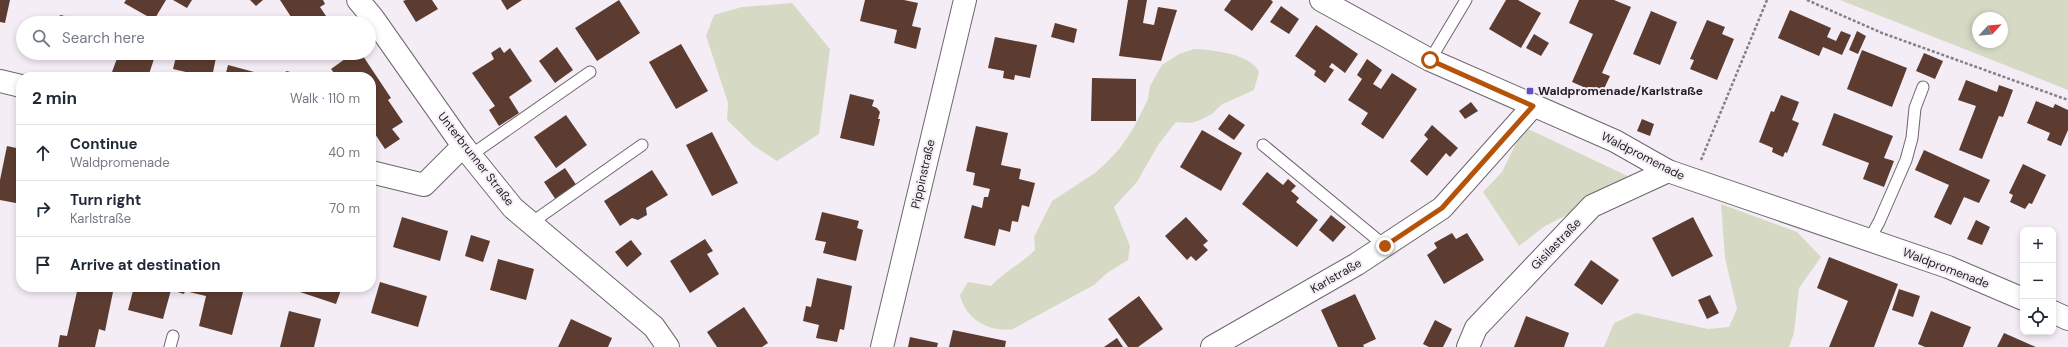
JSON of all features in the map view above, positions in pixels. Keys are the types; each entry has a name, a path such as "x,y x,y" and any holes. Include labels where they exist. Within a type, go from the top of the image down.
{"street":[{"name":"Unterbrunner Straße","path":"358,0 371,16"},
{"name":"Pippinstraße","path":"882,347 965,0"},
{"name":"Waldpromenade","path":"1321,0 1430,60 1615,141 1668,171 1692,181 1948,266 2020,298"},
{"name":"Unterbrunner Straße","path":"376,22 467,151 513,208 654,327 668,347"},
{"path":"0,81 16,85"},
{"name":"Karlstraße","path":"1212,347 1357,264 1442,208 1533,106"},
{"path":"376,173 424,185 467,151"},
{"name":"Gisilastraße","path":"1468,347 1476,328 1592,206 1668,171"},
{"path":"2056,313 2068,319"}],"lane":[{"path":"1430,60 1466,0"},
{"path":"467,151 590,72"},
{"path":"1868,240 1879,222 1906,160 1912,138 1915,108 1923,86"},
{"path":"531,223 642,145"},
{"path":"1263,145 1385,246"},
{"path":"170,347 173,336"}],"path":[{"path":"1692,181 1767,0"},
{"path":"1807,0 1882,33 2068,100"}],"green space":[{"path":"1840,0 2068,0 2068,90"},
{"path":"792,3 830,49 819,134 777,161 754,146 727,120 728,103 706,36 714,15 742,7"},
{"path":"1194,49 1210,50 1230,54 1248,61 1259,72 1254,90 1221,105 1212,114 1200,120 1191,123 1176,122 1158,145 1137,182 1114,207 1130,246 1128,260 1107,273 1094,285 1013,329 996,329 987,326 973,317 967,311 960,295 968,282 991,286 1001,276 1024,260 1035,250 1034,237 1052,201 1095,173 1107,162 1120,148 1133,129 1148,99 1150,86 1162,65 1179,54"},
{"path":"1524,127 1636,180 1545,226 1519,246 1483,192 1502,172"},
{"path":"1721,204 1797,232 1821,257 1799,288 1794,333 1789,347 1604,347 1614,323 1636,313 1708,329 1729,327 1737,309 1725,258"}],"building":[{"path":"0,0 10,0 5,23 0,22"},
{"path":"126,0 166,0 156,16 147,16 124,3"},
{"path":"173,0 192,0 187,8"},
{"path":"250,0 263,0 256,6"},
{"path":"280,0 323,0 325,4 320,7 326,16 290,16"},
{"path":"432,0 438,9 416,22 403,1"},
{"path":"501,0 522,0 507,10"},
{"path":"619,0 640,33 597,61 575,28"},
{"path":"865,0 904,0 918,3 912,26 921,28 916,49 894,43 897,30 860,21"},
{"path":"1128,0 1147,0 1143,23 1154,25 1158,7 1177,10 1161,61 1119,56"},
{"path":"1231,0 1271,0 1273,2 1252,31 1224,10"},
{"path":"1506,0 1518,0 1541,13 1521,48 1489,29"},
{"path":"1579,0 1614,0 1631,7 1602,73 1610,76 1603,91 1596,88 1595,92 1572,82 1593,34 1569,23"},
{"path":"1281,6 1299,19 1289,34 1270,22"},
{"path":"1790,10 1831,28 1827,37 1836,41 1841,31 1851,35 1842,55 1823,47 1819,56 1778,38"},
{"path":"1651,11 1677,22 1660,65 1633,54"},
{"path":"1707,20 1725,27 1722,34 1734,39 1717,80 1690,69 1694,60 1690,59"},
{"path":"1055,23 1077,29 1074,43 1051,37"},
{"path":"1316,25 1358,54 1345,73 1332,63 1329,67 1334,70 1325,83 1314,75 1316,71 1295,56"},
{"path":"1857,31 1866,36 1858,54 1849,50"},
{"path":"1534,34 1549,43 1541,56 1526,48"},
{"path":"995,37 1037,45 1030,78 1015,75 1014,80 1003,78 1004,71 988,68"},
{"path":"681,44 708,91 676,109 649,62"},
{"path":"500,47 504,53 510,48 532,81 509,97 519,113 499,126 489,110 495,106 472,73 494,59 491,53"},
{"path":"557,47 573,70 555,83 539,61"},
{"path":"1862,50 1907,68 1892,107 1847,89"},
{"path":"1924,53 1943,61 1935,79 1916,71"},
{"path":"1367,59 1382,70 1373,84 1381,89 1392,73 1417,89 1383,139 1361,124 1368,113 1348,100 1362,79 1357,75"},
{"path":"116,60 154,60 150,72 112,72"},
{"path":"175,60 216,60 213,72 186,72 173,69"},
{"path":"344,60 366,60 374,72 333,72 331,69"},
{"path":"228,65 254,72 226,72"},
{"path":"376,76 391,98 388,100 403,122 392,129 400,139 385,149 376,136"},
{"path":"1092,78 1136,79 1136,121 1091,121"},
{"path":"1966,80 1997,92 1999,85 2013,90 2003,117 1999,116 1982,159 1959,150 1976,106 1958,100"},
{"path":"850,94 874,100 872,106 877,108 880,112 878,119 880,119 874,146 840,138"},
{"path":"1781,95 1799,102 1792,120 1799,123 1787,153 1785,152 1783,157 1772,152 1773,148 1759,142 1771,111 1774,112"},
{"path":"2036,101 2053,108 2055,104 2068,110 2068,130 2061,146 2047,140 2050,133 2027,123"},
{"path":"1471,102 1478,111 1465,119 1459,111"},
{"path":"1834,113 1893,136 1884,158 1894,161 1884,187 1863,179 1869,163 1822,145"},
{"path":"1229,114 1245,125 1234,140 1218,129"},
{"path":"566,115 587,145 556,168 534,137"},
{"path":"1642,119 1654,124 1650,136 1637,131"},
{"path":"1432,125 1458,148 1450,157 1446,153 1427,176 1410,161 1428,139 1424,135"},
{"path":"976,126 1008,133 1001,165 1021,169 1019,179 1035,183 1029,207 1022,205 1018,222 1012,221 1010,232 999,229 995,246 964,238 972,205 982,208 984,197 988,197 990,189 973,185 975,173 966,171"},
{"path":"1202,130 1242,153 1221,191 1180,167"},
{"path":"712,132 738,183 712,196 686,145"},
{"path":"7,146 16,148 16,203 0,200 0,180"},
{"path":"1924,150 1990,180 1979,203 1964,197 1951,225 1934,217 1949,185 1915,170"},
{"path":"2023,164 2046,175 2032,204 2029,203 2025,209 2010,202 2013,195 2009,193"},
{"path":"565,168 577,186 556,200 544,182"},
{"path":"652,170 668,195 646,208 647,215 638,220 632,218 620,226 604,201"},
{"path":"1267,172 1283,185 1288,179 1296,186 1291,191 1299,198 1296,202 1318,220 1297,247 1242,204"},
{"path":"822,212 859,221 857,228 863,230 856,261 823,253 826,242 815,240"},
{"path":"1331,215 1346,227 1333,242 1319,230"},
{"path":"402,217 448,231 440,261 393,247"},
{"path":"1186,217 1208,241 1203,245 1208,250 1196,261 1191,256 1187,260 1165,236"},
{"path":"1693,217 1713,256 1672,277 1652,238"},
{"path":"1976,220 1990,227 1982,245 1967,239"},
{"path":"1452,233 1456,239 1467,233 1484,260 1444,284 1427,255 1437,248 1434,243"},
{"path":"471,235 490,241 483,262 465,256"},
{"path":"705,239 713,251 707,254 719,274 690,293 670,261"},
{"path":"631,240 642,254 627,267 615,252"},
{"path":"1829,257 1898,284 1874,347 1829,347 1848,301 1817,288"},
{"path":"498,259 534,269 526,300 490,290"},
{"path":"1591,260 1619,280 1602,305 1574,285"},
{"path":"817,278 852,286 844,330 840,329 837,342 816,338 819,325 803,321 806,306 811,307"},
{"path":"380,282 427,296 418,327 371,313"},
{"path":"1899,289 1920,296 1913,317 1892,310"},
{"path":"77,292 113,292 105,331 99,329 95,347 58,347 60,335 67,336"},
{"path":"133,292 170,292 163,319 128,310"},
{"path":"189,292 243,292 232,335 199,326 206,296"},
{"path":"300,292 340,292 336,304"},
{"path":"1355,294 1376,339 1363,345 1364,347 1338,347 1321,310"},
{"path":"1710,295 1719,313 1707,319 1698,300"},
{"path":"1139,296 1163,329 1138,347 1128,347 1108,319"},
{"path":"744,307 768,343 762,347 717,347 707,332"},
{"path":"289,311 321,319 314,347 280,347"},
{"path":"1931,311 1971,327 1963,347 1925,347 1918,344"},
{"path":"1526,316 1569,333 1564,347 1514,347"},
{"path":"571,319 612,338 608,347 558,347"},
{"path":"1435,320 1452,329 1443,347 1429,347 1423,344"},
{"path":"953,330 1006,341 1005,347 949,347"},
{"path":"2004,333 2036,347 1997,347"},
{"path":"910,337 938,343 937,347 908,347"},
{"path":"1117,338 1123,347 1104,347"}],"place":[{"name":"Waldpromenade/Karlstraße","path":"1530,91"}],"route":[{"path":"1385,246 1442,208 1533,106 1523,100 1430,60"}]}
